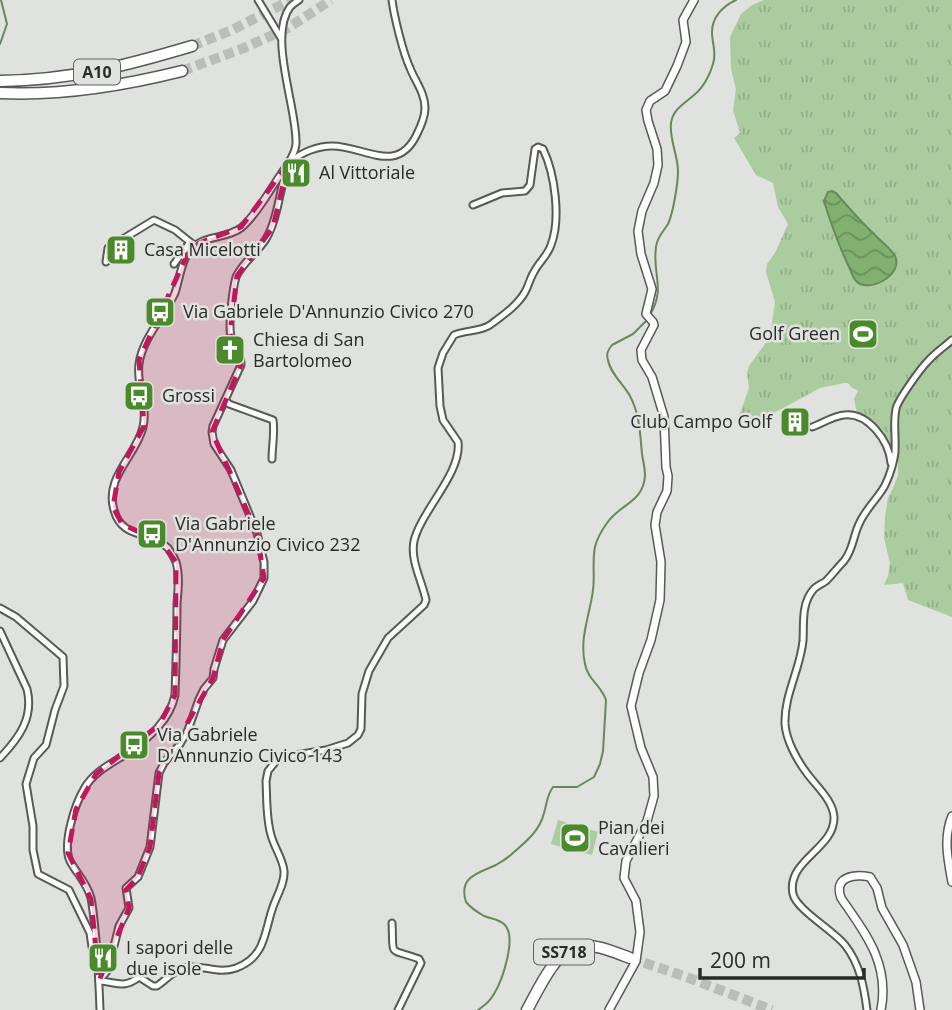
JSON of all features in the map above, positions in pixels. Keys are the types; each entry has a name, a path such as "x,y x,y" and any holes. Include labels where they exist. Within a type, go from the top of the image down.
{"highway":[{"name":"A10","path":"0,81 97,72 192,46"},
{"name":"A10","path":"0,93 34,94 89,90 182,71"},
{"name":"SS718","path":"527,1010 555,963 568,950 576,946 590,946 630,958"}],"street":[{"path":"258,0 283,40"},
{"path":"174,264 192,244 231,233 242,227 295,152 296,142 284,66 283,26 290,7 299,0"},
{"path":"99,981 108,970 119,926 129,908 127,888 138,877 150,847 159,773 180,744 199,699 214,678 223,640 253,601 264,578 262,551 253,522 231,470 214,444 212,432 241,365 241,355 230,334 237,276 261,247 272,227 288,164 296,157 317,148 331,146 382,157 403,153 411,146 423,121 424,99 409,66 392,0"},
{"path":"608,1010 636,961 640,932 636,901 624,878 626,860 647,821 654,796 653,777 641,748 631,706 660,600 661,562 654,525 667,491 668,476 664,416 652,377 642,360 641,350 654,325 646,314 652,289 641,254 638,231 658,165 657,149 646,110 650,101 665,91 677,66 686,42 683,20 694,0"},
{"path":"99,981 123,985 130,984 139,977 155,986 182,968 193,966 229,971 246,964 264,942 284,872 270,833 267,774 272,764 283,757 326,750 354,740 360,729 362,694 369,671 388,638 424,605 426,600 415,558 414,542 452,468 459,446 443,420 440,405 440,361 454,335 484,328 521,298 533,272 548,253 554,235 556,208 549,166 543,149 535,149 530,185 525,191 502,193 473,205"},
{"path":"106,261 108,248 154,220 175,230 192,244"},
{"path":"100,1010 91,899 88,886 68,853 68,837 85,787 96,774 152,733 173,705 178,584 176,562 162,543 131,533 122,524 113,507 113,495 119,472 144,426 145,412 138,370 142,350 169,306 192,244"},
{"path":"867,1010 863,983 846,946 793,897 792,886 800,866 826,839 834,815 829,803 804,770 789,741 785,726 788,698 801,651 806,605 813,590 825,582 846,558 854,543 859,523 885,486 895,454 896,406 928,361 952,340"},
{"path":"225,401 273,420 272,458"},
{"path":"811,427 844,415 862,419 874,427 885,442 891,466"},
{"path":"0,608 16,617 63,657 64,686 46,745 34,758 26,784 33,826 33,850 38,874 69,890 90,933 92,947 97,951"},
{"path":"0,631 29,697 23,729 0,758"},
{"path":"952,816 946,837 952,882"},
{"path":"881,1010 881,975 874,948 838,891 844,880 856,875 870,877 877,888 882,908 898,935 916,982 920,1010"},
{"path":"392,923 393,950 419,959 421,963 398,1010"}],"highlighted area":[{"path":"288,164 273,227 237,276 230,334 241,365 212,432 257,533 264,578 223,640 213,678 159,773 150,847 138,877 126,890 129,908 99,981 91,899 68,853 76,809 96,774 159,725 175,695 176,562 162,543 122,524 113,507 119,472 144,426 139,360 187,255 199,243 241,227"}],"green space":[{"path":"764,0 952,0 952,617 908,600 903,583 884,585 890,563 884,538 885,517 888,498 898,475 898,455 891,452 879,429 857,413 854,399 857,390 848,383 820,388 759,421 737,422 749,388 749,366 770,337 775,302 766,272 767,264 788,224 778,207 773,183 756,175 734,138 740,133 733,110 736,89 731,69 730,37 741,14"},
{"name":"Pian dei Cavalieri","path":"558,820 598,832 592,855 551,844"}],"water":[{"path":"832,191 895,256 894,270 883,281 868,285 861,284 854,278 824,201 828,192"}],"waterway":[{"path":"0,44 7,24 1,0"},
{"path":"650,315 658,289 655,257 657,243 670,219 677,183 678,165 672,141 672,118 708,77 714,60 714,22 723,9 736,0"},
{"path":"478,1010 489,1001 497,988 507,960 509,939 505,925 481,914 466,902 464,894 467,881 506,859 524,844 539,825 553,787 577,787 594,777 600,764 606,700 589,674 583,654 593,590 594,552 603,528 636,497 644,484 645,475 636,410 630,396 611,370 607,354 612,345 633,334 647,320"}],"tunnel":[{"path":"192,46 232,30 291,0"},
{"path":"182,71 288,28 331,0"},
{"path":"630,958 772,1010"}],"place":[{"name":"Al Vittoriale","path":"296,173"},
{"name":"Casa Micelotti","path":"121,250"},
{"name":"Via Gabriele D'Annunzio Civico 270","path":"160,312"},
{"name":"Golf Green","path":"863,334"},
{"name":"Chiesa di San Bartolomeo","path":"230,350"},
{"name":"Grossi","path":"139,396"},
{"name":"Club Campo Golf","path":"795,422"},
{"name":"Via Gabriele D'Annunzio Civico 232","path":"152,534"},
{"name":"Via Gabriele D'Annunzio Civico 143","path":"134,745"},
{"name":"Pian dei Cavalieri","path":"575,838"},
{"name":"I sapori delle due isole","path":"103,958"}]}
